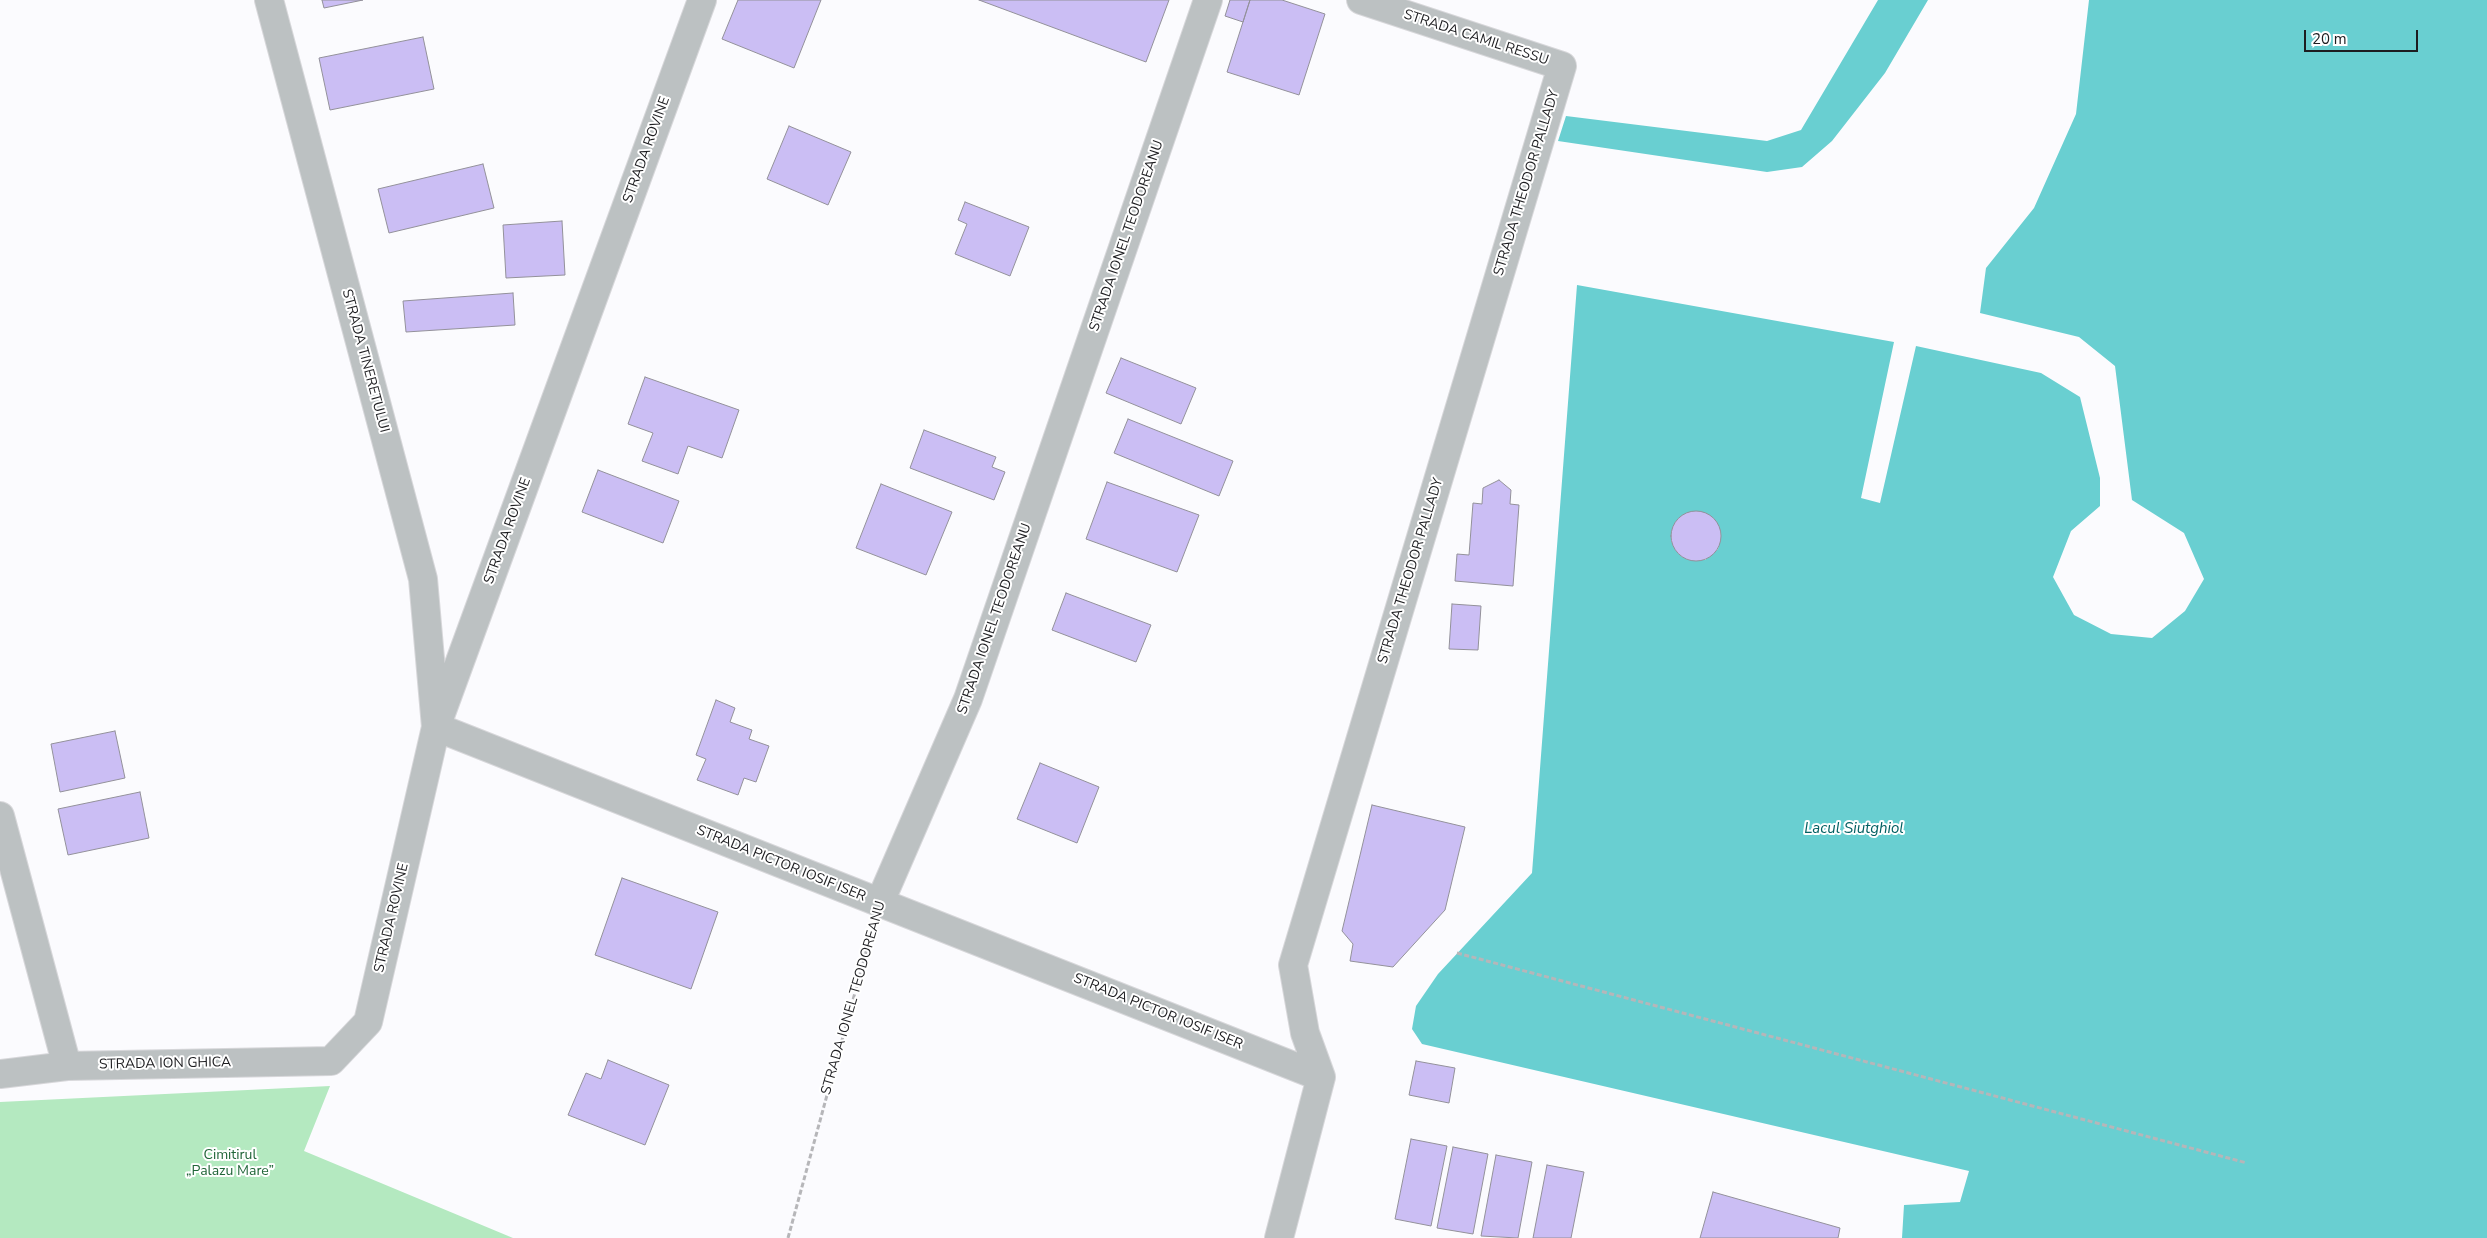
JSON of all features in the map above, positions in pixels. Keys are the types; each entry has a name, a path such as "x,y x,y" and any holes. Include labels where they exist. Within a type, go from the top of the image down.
{"street":[{"name":"STRADA TINERETULUI","path":"269,0 423,579 436,727"},
{"name":"STRADA ROVINE","path":"331,1061 368,1022 436,727 702,0"},
{"name":"STRADA IONEL TEODOREANU","path":"880,902 968,699 1208,0"},
{"name":"STRADA CAMIL RESSU","path":"1370,1 1562,66"},
{"name":"STRADA THEODOR PALLADY","path":"1321,1077 1304,1033 1293,965 1562,66"},
{"name":"STRADA PICTOR IOSIF ISER","path":"436,727 1321,1077"},
{"path":"0,816 67,1066"},
{"name":"STRADA ION GHICA","path":"0,1074 67,1066 331,1061"},
{"path":"1279,1238 1321,1077"}],"path":[{"name":"STRADA IONEL TEODOREANU","path":"788,1238 880,902"},
{"path":"1457,954 2247,1163"}],"green space":[{"name":"Cimitirul „Palazu Mare”","path":"330,1086 304,1151 513,1238 0,1238 0,1102"}],"water":[{"path":"1878,0 1928,0 1885,73 1832,141 1802,167 1767,172 1558,141 1566,116 1767,141 1801,130"},
{"name":"Lacul Siutghiol","path":"2089,0 2487,0 2487,1238 1902,1238 1904,1205 1960,1202 1969,1171 1422,1044 1412,1029 1416,1006 1438,974 1532,873 1577,285 1894,342 1861,498 1880,503 1916,346 2041,373 2080,397 2100,478 2100,506 2071,531 2053,577 2074,615 2111,634 2152,638 2185,611 2204,579 2184,533 2132,500 2115,366 2079,337 1980,313 1986,268 2034,208 2076,114","holes":["1691,512 1706,514 1713,518 1721,533 1718,549 1705,560 1689,560 1681,556 1672,543 1671,535 1677,521"]}],"building":[{"path":"322,0 363,0 324,8"},
{"path":"738,0 821,0 794,68 722,39"},
{"path":"979,0 1169,0 1146,62"},
{"path":"1230,0 1250,0 1243,22 1225,16"},
{"path":"1250,0 1282,0 1325,14 1299,95 1227,72"},
{"path":"423,37 434,89 330,110 319,58"},
{"path":"789,126 851,152 828,205 767,179"},
{"path":"483,164 494,208 389,233 378,189"},
{"path":"965,202 1029,227 1010,276 955,254 967,224 958,220"},
{"path":"562,221 565,275 506,278 503,225"},
{"path":"513,293 515,325 406,332 403,301"},
{"path":"1121,358 1196,388 1181,424 1106,393"},
{"path":"645,377 739,410 722,458 688,446 678,474 642,461 653,433 628,424"},
{"path":"1128,419 1233,461 1219,496 1114,453"},
{"path":"924,430 996,457 992,467 1005,472 994,500 910,468"},
{"path":"598,470 679,501 663,543 582,512"},
{"path":"1499,480 1511,490 1510,504 1519,505 1513,586 1455,581 1457,554 1469,555 1473,503 1482,504 1483,488"},
{"path":"1107,482 1199,515 1177,572 1086,539"},
{"path":"881,484 952,512 926,575 856,548"},
{"path":"1696,511 1705,513 1716,522 1721,536 1719,545 1710,556 1696,561 1687,559 1676,550 1671,536 1673,527 1682,516"},
{"path":"1066,593 1151,625 1136,662 1052,630"},
{"path":"1452,604 1481,606 1478,650 1449,649"},
{"path":"716,700 735,708 730,722 752,730 749,739 769,746 756,782 744,778 738,795 697,780 706,759 696,755"},
{"path":"115,731 125,778 60,792 51,744"},
{"path":"1040,763 1099,787 1077,843 1017,819"},
{"path":"140,792 149,838 68,855 58,809"},
{"path":"1372,805 1465,827 1445,910 1393,967 1350,961 1353,944 1342,931"},
{"path":"622,878 718,912 691,989 595,955"},
{"path":"608,1060 669,1085 645,1145 568,1115 586,1073 601,1079"},
{"path":"1416,1061 1455,1068 1449,1103 1409,1095"},
{"path":"1411,1139 1447,1146 1431,1226 1395,1219"},
{"path":"1453,1147 1488,1154 1473,1234 1437,1228"},
{"path":"1496,1155 1532,1162 1518,1238 1481,1236"},
{"path":"1547,1165 1584,1172 1571,1238 1533,1238"},
{"path":"1713,1192 1840,1228 1838,1238 1700,1238"}]}
